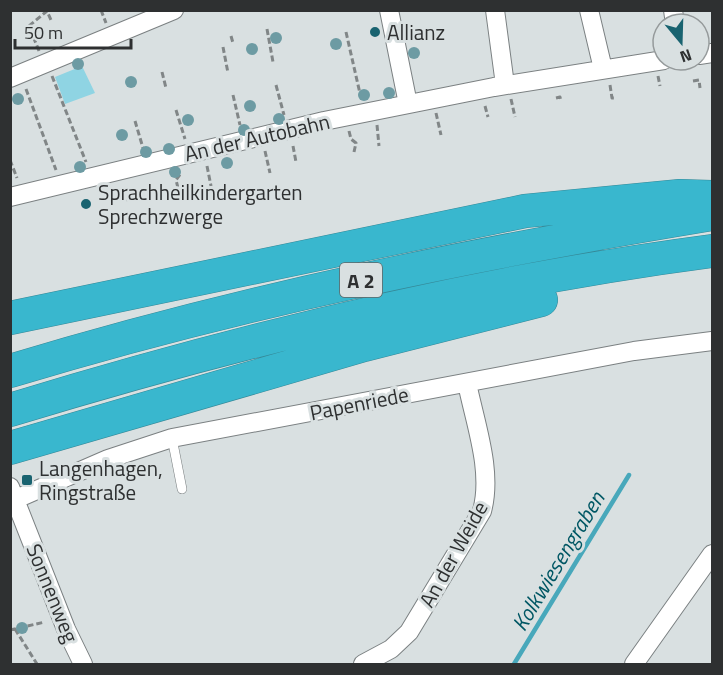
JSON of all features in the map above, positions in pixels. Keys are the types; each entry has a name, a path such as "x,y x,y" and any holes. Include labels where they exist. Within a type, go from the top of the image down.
{"highway":[{"path":"10,318 525,211 680,196 712,197"},
{"name":"A 2","path":"12,360 334,286 532,244 712,214"},
{"path":"10,448 364,345 544,299 702,253"},
{"name":"A 2","path":"10,411 175,363 342,321 541,278 702,253"},
{"path":"12,360 238,272"}],"street":[{"path":"16,79 174,10"},
{"path":"389,10 408,104"},
{"path":"495,10 508,90"},
{"path":"589,10 604,77"},
{"name":"An der Autobahn","path":"16,191 324,120 408,104 604,77 651,64"},
{"name":"Papenriede","path":"13,493 172,438 634,351 712,340"},
{"name":"An der Weide","path":"363,664 391,649 409,632 482,511 486,496 486,478 468,383"},
{"name":"Sonnenweg","path":"13,493 62,618 83,664"},
{"path":"634,664 712,554"}],"lane":[{"path":"172,438 182,489"}],"path":[{"path":"101,10 108,27"},
{"path":"41,55 29,26 47,11 51,20"},
{"path":"267,29 273,62"},
{"path":"346,32 357,72 362,106"},
{"path":"231,36 234,43"},
{"path":"223,47 228,73"},
{"path":"50,69 88,170"},
{"path":"162,72 166,88"},
{"path":"604,77 610,84 612,98 616,98"},
{"path":"16,79 35,110 59,177"},
{"path":"693,81 699,80 700,88"},
{"path":"276,85 285,123"},
{"path":"508,90 515,117"},
{"path":"233,95 242,133"},
{"path":"556,98 561,97 561,101"},
{"path":"435,108 441,135"},
{"path":"176,110 187,146"},
{"path":"376,120 379,146"},
{"path":"135,121 145,156"},
{"path":"348,126 351,140 356,143 354,152"},
{"path":"292,141 296,162"},
{"path":"264,145 270,173"},
{"path":"10,160 16,191"},
{"path":"206,161 211,186"},
{"path":"178,188 176,180 181,172 179,165"},
{"path":"123,182 128,201"},
{"path":"37,664 13,630 62,618"}],"shaded area":[{"path":"82,66 95,93 65,104 55,77"}],"waterway":[{"name":"Kolkwiesengraben","path":"514,664 629,475"}],"place":[{"name":"Allianz","path":"375,32"},
{"name":"Sprachheilkindergarten Sprechzwerge","path":"86,204"},
{"name":"Langenhagen, Ringstraße","path":"27,480"}]}
